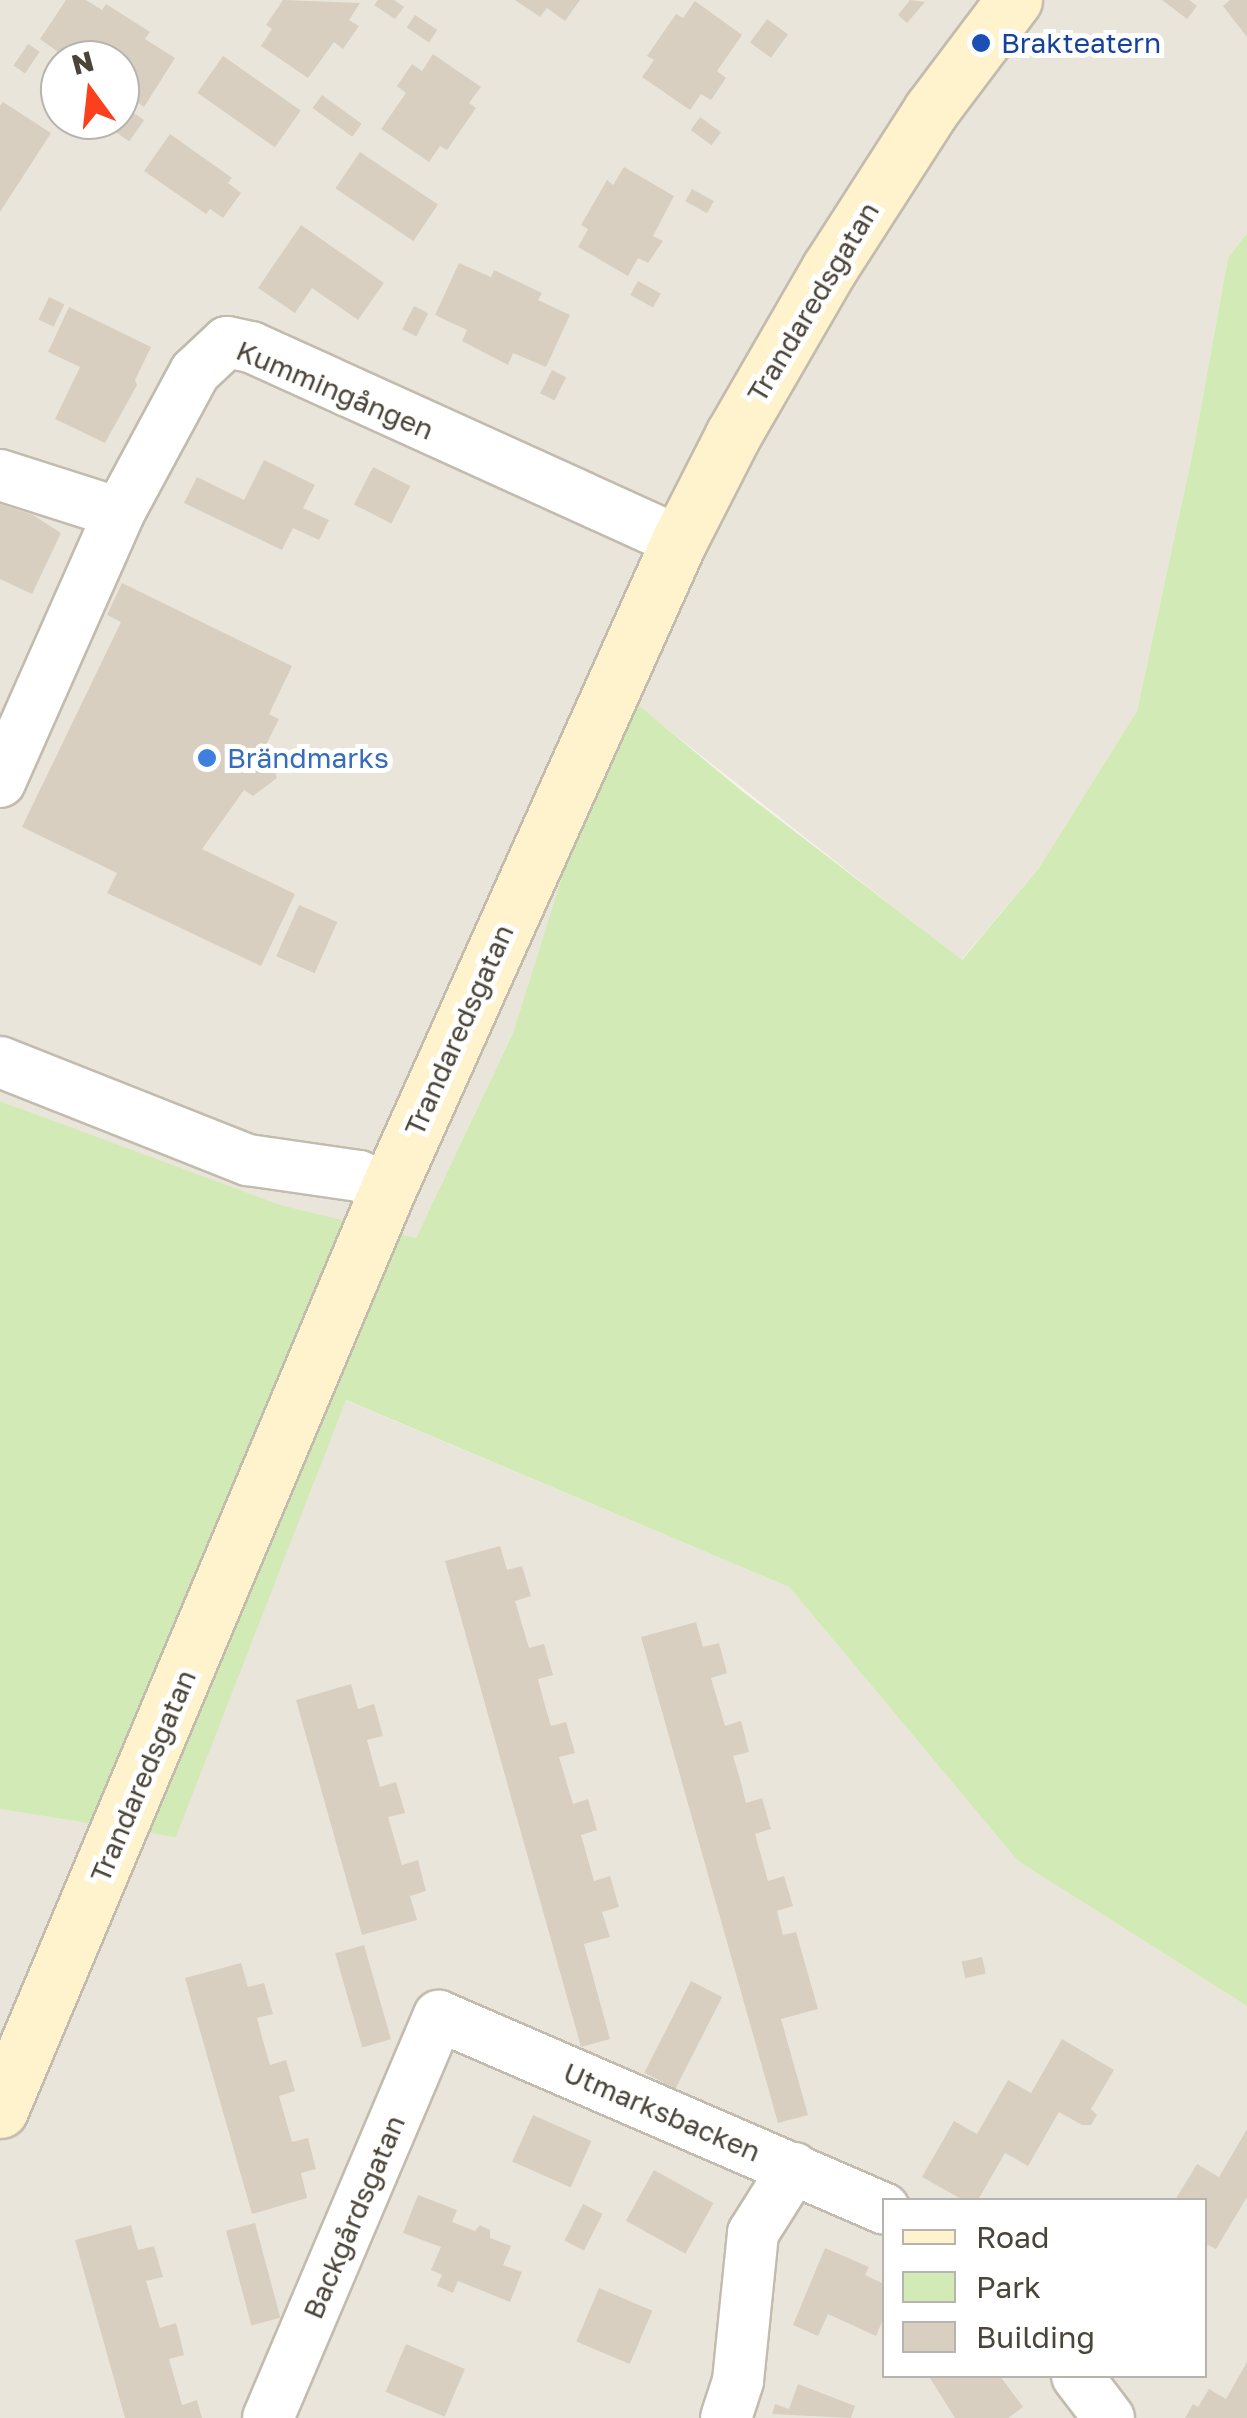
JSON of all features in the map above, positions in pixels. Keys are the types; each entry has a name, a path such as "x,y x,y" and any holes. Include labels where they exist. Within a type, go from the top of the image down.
{"street":[{"name":"Trandaredsgatan","path":"0,2110 388,1189 678,541 733,435 829,269 931,110 1014,0"},
{"name":"Kummingången","path":"0,782 119,513 195,372 226,342 251,347 678,541"},
{"path":"0,475 119,513"},
{"path":"0,1062 248,1160 360,1176 388,1189"},
{"name":"Utmarksbacken","path":"439,2016 882,2209"},
{"name":"Backgårdsgatan","path":"268,2418 439,2016"},
{"path":"726,2418 738,2380 753,2233 794,2168"},
{"path":"1079,2378 1110,2418"}],"shaded area":[{"path":"0,0 1247,0 1247,233 1228,258 1193,451 1137,711 1039,868 961,960 637,705 565,867 513,1033 416,1238 280,1206 0,1101"},
{"path":"345,1400 789,1587 1018,1861 1247,2006 1247,2418 0,2418 0,1809 176,1836"}],"green space":[{"path":"1247,233 1247,2006 1018,1861 789,1587 346,1400 176,1837 0,1809 0,1101 280,1205 416,1238 513,1033 565,867 637,704 742,791 962,960 1039,868 1137,711 1193,451 1228,258"}],"building":[{"path":"66,0 86,0 102,10 106,4 150,32 145,39 175,58 144,107 140,104 140,40 40,39"},
{"path":"283,0 360,3 349,20 359,26 343,49 334,42 308,78 261,46 272,29 266,25"},
{"path":"378,0 394,0 404,7 395,19 374,5"},
{"path":"515,0 580,0 565,21 547,8 540,17"},
{"path":"910,0 925,2 907,23 898,15"},
{"path":"1162,0 1189,0 1197,6 1187,19"},
{"path":"1230,0 1247,0 1247,37 1223,6"},
{"path":"695,1 742,35 717,71 726,78 711,100 701,94 690,110 642,77 654,60 647,56 676,14 683,18"},
{"path":"415,15 437,30 429,43 407,27"},
{"path":"767,19 788,34 771,58 750,42"},
{"path":"28,44 40,52 25,73 13,66"},
{"path":"433,54 481,87 469,103 476,108 447,150 440,146 429,162 381,129 406,93 397,86 412,64 422,71"},
{"path":"223,56 301,110 275,147 197,93"},
{"path":"322,95 362,124 352,137 313,108"},
{"path":"3,102 40,126 40,140 46,140 0,212"},
{"path":"700,117 721,132 712,145 691,130"},
{"path":"170,134 232,178 228,183 241,193 223,218 210,209 206,214 144,171"},
{"path":"360,152 438,205 413,241 335,188"},
{"path":"624,167 674,196 653,236 663,241 648,263 638,258 628,276 578,247 588,229 581,225 607,180 613,185"},
{"path":"692,189 714,201 707,213 685,201"},
{"path":"301,225 384,283 358,320 312,288 295,313 258,288"},
{"path":"459,263 491,277 494,270 542,293 538,300 570,315 546,367 513,353 508,365 462,341 467,330 435,315"},
{"path":"638,281 661,294 653,308 630,295"},
{"path":"49,297 64,304 54,327 38,320"},
{"path":"414,306 428,313 416,336 402,329"},
{"path":"69,307 151,347 135,380 137,385 105,443 55,419 80,367 48,352"},
{"path":"552,370 566,377 554,400 540,393"},
{"path":"264,460 315,485 303,508 329,520 319,540 293,528 282,550 184,503 197,477 244,500"},
{"path":"373,467 410,486 391,523 354,504"},
{"path":"0,504 33,515 61,533 32,594 0,579"},
{"path":"122,583 292,666 269,714 279,719 266,745 277,778 253,796 244,790 202,849 295,894 261,966 107,893 117,873 22,827 121,622 107,615"},
{"path":"299,905 337,922 315,973 276,956"},
{"path":"500,1546 507,1570 522,1566 531,1596 515,1601 529,1648 544,1644 553,1675 538,1679 551,1726 566,1722 575,1753 559,1757 573,1804 588,1799 597,1830 581,1835 594,1881 610,1876 619,1907 602,1912 610,1937 584,1944 610,2039 581,2047 445,1561"},
{"path":"696,1622 703,1647 719,1643 727,1673 711,1678 725,1726 741,1721 749,1752 733,1756 746,1803 762,1798 771,1829 755,1834 768,1881 784,1876 793,1906 777,1911 783,1935 796,1932 818,2009 781,2019 808,2115 778,2123 641,1637"},
{"path":"351,1684 358,1709 374,1704 383,1736 367,1740 380,1787 396,1782 405,1813 388,1817 402,1865 418,1860 426,1891 410,1896 417,1920 362,1935 296,1700"},
{"path":"364,1945 391,2039 362,2047 335,1953"},
{"path":"982,1957 986,1974 965,1978 962,1962"},
{"path":"241,1963 248,1987 264,1983 273,2014 257,2018 263,2041 270,2065 286,2060 295,2091 279,2096 292,2142 308,2138 316,2169 301,2173 307,2198 252,2214 185,1978"},
{"path":"691,1981 722,1997 675,2089 644,2073"},
{"path":"1062,2039 1114,2070 1091,2109 1097,2115 1091,2125 1082,2125 1059,2112 1028,2166 1005,2153 979,2198 959,2198 922,2177 954,2121 977,2134 1008,2080 1031,2093"},
{"path":"533,2115 591,2141 571,2188 512,2162"},
{"path":"1247,2129 1247,2197 1216,2249 1207,2244 1207,2198 1176,2198 1197,2164 1219,2177"},
{"path":"654,2170 713,2203 685,2254 626,2221"},
{"path":"418,2195 457,2210 452,2222 475,2231 480,2225 490,2230 490,2238 511,2246 503,2265 522,2272 510,2302 458,2281 453,2293 437,2286 442,2275 431,2270 441,2247 403,2233"},
{"path":"583,2204 603,2214 584,2251 564,2241"},
{"path":"255,2223 280,2318 251,2325 226,2231"},
{"path":"131,2225 138,2250 154,2246 163,2277 146,2281 160,2328 176,2323 184,2355 169,2359 182,2405 197,2400 202,2418 125,2418 75,2240"},
{"path":"825,2248 869,2267 865,2275 882,2283 882,2322 876,2336 828,2314 818,2336 793,2325"},
{"path":"599,2288 652,2311 630,2364 576,2341"},
{"path":"406,2344 465,2369 445,2417 386,2392"},
{"path":"1247,2362 1247,2418 1185,2418 1193,2404 1198,2407 1209,2389 1226,2399"},
{"path":"930,2378 1001,2378 1023,2407 1008,2418 955,2418"},
{"path":"798,2384 855,2406 851,2418 772,2414 775,2404 789,2409"}],"place":[{"name":"Brakteatern","path":"981,43"},
{"name":"Brändmarks","path":"207,758"}]}
